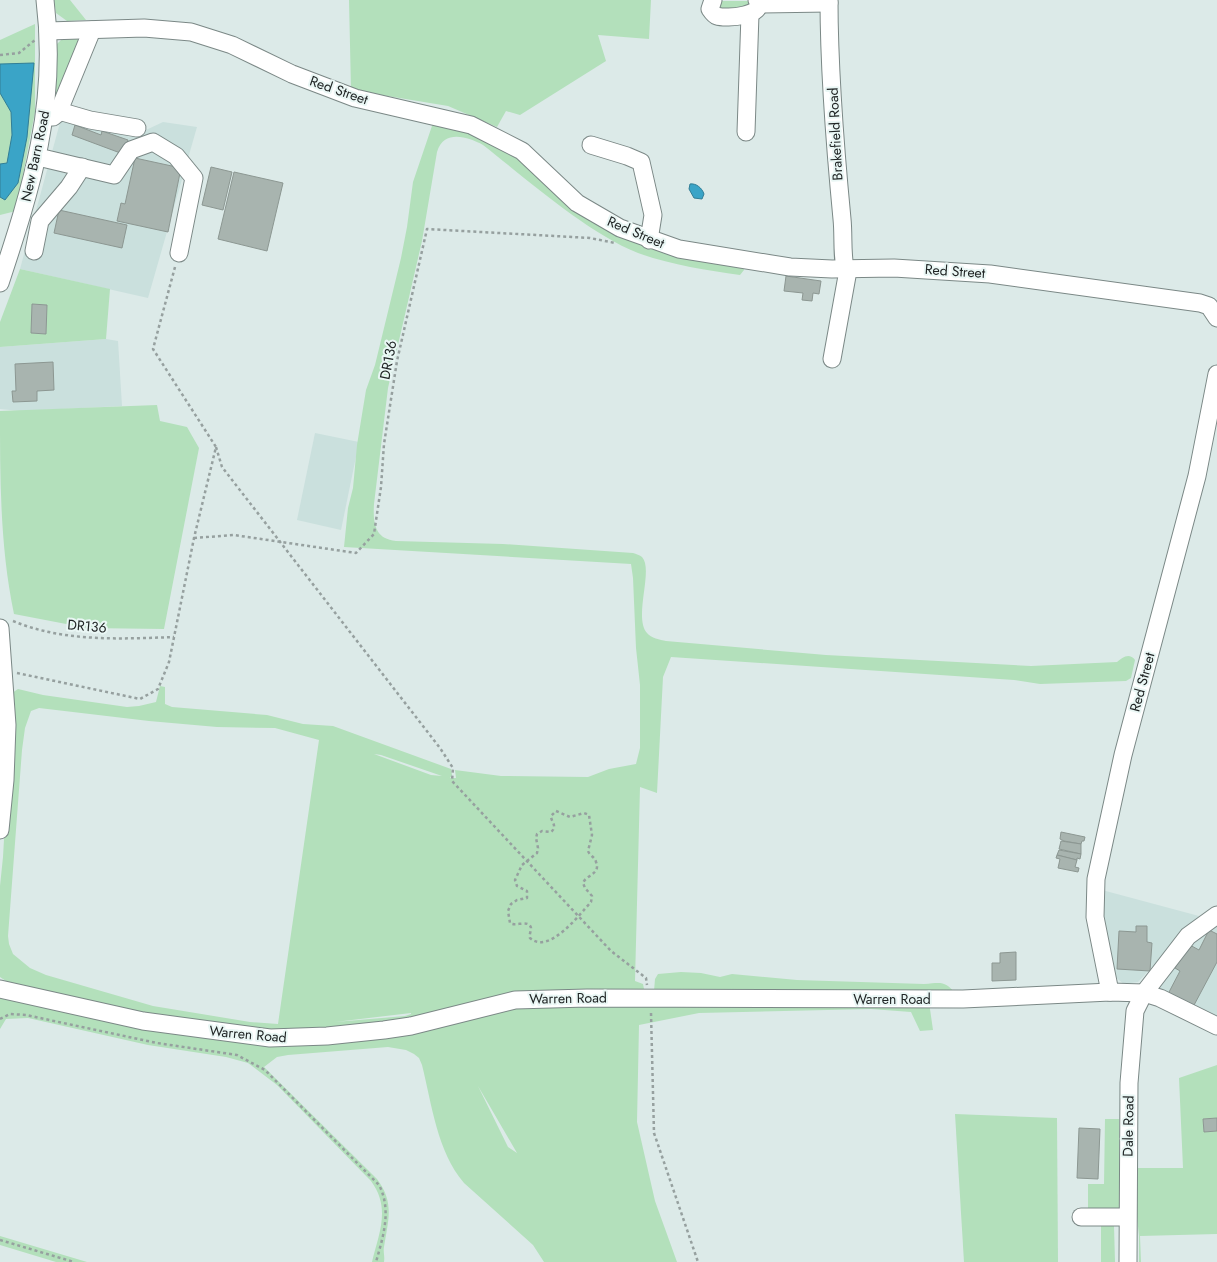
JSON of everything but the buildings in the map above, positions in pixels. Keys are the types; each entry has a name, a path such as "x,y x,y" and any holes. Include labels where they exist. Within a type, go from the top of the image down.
{"street":[{"name":"New Barn Road","path":"0,283 21,220 52,114 45,0"},
{"path":"713,0 710,7 717,16 755,6 829,1"},
{"name":"Brakefield Road","path":"829,1 835,146 843,224 844,268 847,276 832,359"},
{"path":"746,132 755,6"},
{"name":"Red Street","path":"48,31 164,28 204,35 232,45 292,74 355,98 471,125 522,151 577,203 620,228 649,240 685,250 766,264 803,268 932,269 1032,279 1210,306 1217,318"},
{"path":"92,30 52,114 137,128"},
{"path":"38,158 114,175 131,150 153,142 176,156 194,178 179,253"},
{"path":"591,145 641,162 653,215 649,240"},
{"path":"34,251 40,221 69,188 82,167"},
{"name":"Red Street","path":"1110,992 1095,917 1097,874 1123,755 1199,469 1217,374"},
{"path":"0,830 6,751 3,623"},
{"name":"Dale Road","path":"1128,1262 1127,1217 1130,1053 1134,1013 1144,993 1188,936 1217,915"},
{"name":"Warren Road","path":"0,989 143,1021 270,1038 327,1036 397,1028 453,1016 505,1002 524,999 651,997 663,999 963,999 1110,992 1144,993 1160,998 1217,1026"},
{"path":"1081,1217 1127,1217"}],"path":[{"path":"0,55 20,53 30,43 48,31"},
{"name":"DR136","path":"194,538 234,534 356,553 374,534 381,487 384,444 397,361 427,229 590,238 620,244"},
{"path":"179,253 153,349 216,447 222,467 440,748 453,768 452,781 526,862 616,955 646,978 651,997 654,1133 698,1262"},
{"path":"5,673 44,678 140,699 158,689 169,662 194,538 216,447"},
{"name":"DR136","path":"3,623 54,633 95,638 174,637"},
{"path":"558,811 573,817 584,813 588,814 592,835 588,851 596,862 597,868 593,875 584,881 584,888 591,894 591,902 561,934 545,941 531,939 529,935 530,927 526,924 511,925 509,920 509,907 514,902 526,899 528,896 526,890 517,886 515,882 521,866 526,862 536,855 538,851 535,837 537,834 542,831 550,832 554,829 555,825 551,818 553,812 558,811"},
{"path":"0,1019 10,1014 26,1015 157,1043 220,1052 243,1057 265,1070 379,1185 384,1196 386,1211 384,1232 376,1262"},
{"path":"0,1240 74,1262"}],"shaded area":[{"path":"61,119 131,137 163,122 197,127 148,298 20,269"},
{"path":"106,339 118,341 122,406 20,411 0,409 0,347"},
{"path":"315,433 359,442 341,530 297,520"},
{"path":"1102,890 1199,916 1138,982 1124,984 1115,977 1105,934"},
{"path":"1217,924 1217,1019 1155,990 1188,944"}],"green space":[{"path":"54,0 70,0 86,20 67,21 56,13"},
{"path":"349,0 651,0 649,39 598,35 606,61 520,115 506,111 497,127 448,106 351,90"},
{"path":"720,1 751,1 753,5 720,12 715,4"},
{"path":"35,24 35,112 16,211 0,215 0,40"},
{"path":"81,37 53,107 56,45 63,38"},
{"path":"434,120 484,130 595,217 743,265 744,270 740,275 689,267 638,253 618,244 578,219 483,145 470,139 457,137 445,140 440,145 437,152 422,241 388,388 374,504 376,528 383,537 396,541 503,544 633,553 642,557 645,563 646,572 642,605 643,626 649,635 664,641 826,655 1031,666 1117,662 1130,656 1135,660 1131,678 1126,681 1040,684 1014,680 671,657 663,677 657,793 640,787 635,981 643,984 645,994 520,997 410,1024 295,1035 175,1023 13,986 0,977 0,886 12,693 18,689 43,695 127,707 156,702 160,686 165,687 165,704 172,707 267,715 303,724 333,726 451,769 452,775 450,778 456,778 455,770 501,776 588,777 609,769 636,764 640,748 640,685 636,648 631,564 344,547 348,508 353,488 357,445 366,390 375,365 401,258 413,182","holes":["39,708 149,721 217,727 275,728 319,740 278,1024 250,1022 153,1006 46,975 30,968 13,954 8,936 22,750 25,728 31,711","374,754 381,755 442,776 431,775","411,1013 405,1016 335,1022"]},
{"path":"20,269 110,289 106,339 0,347 0,322","holes":["32,304 47,305 46,334 31,333"]},
{"path":"157,405 160,421 187,427 199,448 164,629 87,628 14,614 9,589 3,538 0,411"},
{"path":"681,972 701,973 720,977 732,974 797,980 924,984 939,983 949,987 957,995 654,991 655,979 658,974"},
{"path":"0,995 266,1042 512,1003 929,1002 933,1030 920,1031 911,1012 871,1009 699,1013 639,1025 637,1122 655,1201 677,1262 544,1262 533,1245 464,1183 455,1170 447,1157 441,1142 422,1065 419,1058 414,1054 406,1050 388,1047 277,1057 264,1067 377,1179 383,1188 389,1212 384,1249 384,1262 372,1262 382,1221 382,1211 381,1201 371,1181 277,1085 248,1063 226,1057 148,1045 28,1018 6,1019 0,1029","holes":["478,1086 517,1153 508,1147"]},
{"path":"1217,1065 1217,1118 1203,1119 1204,1132 1217,1131 1217,1234 1140,1236 1141,1262 1139,1262 1139,1236 1132,1168 1183,1168 1179,1078"},
{"path":"955,1114 1057,1118 1058,1262 964,1262"},
{"path":"1105,1119 1119,1119 1119,1213 1088,1213 1088,1184 1104,1184"},
{"path":"1101,1225 1114,1226 1115,1262 1101,1262"},
{"path":"0,1236 87,1262 56,1262 0,1245"}],"water":[{"path":"34,63 27,137 18,183 5,200 0,197 0,164 7,163 12,135 11,112 0,93 0,64"},
{"path":"690,184 697,185 702,190 704,194 702,199 694,198 689,189"}]}
